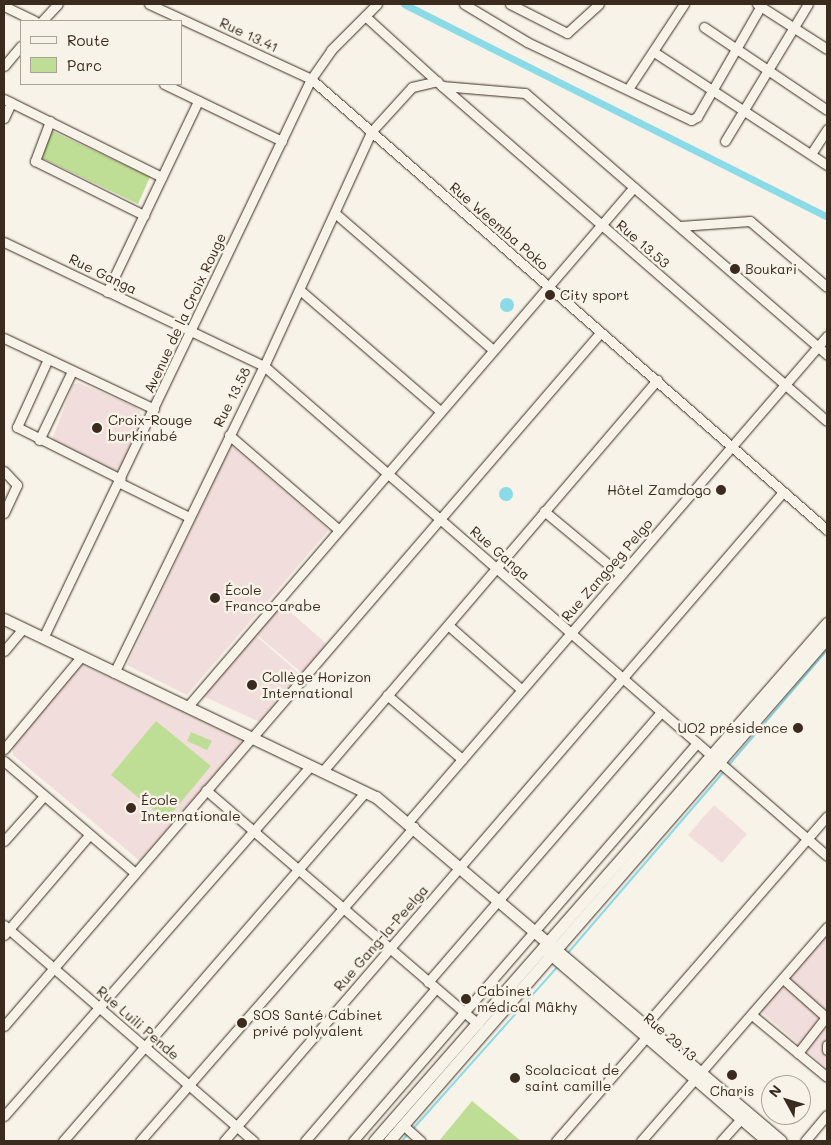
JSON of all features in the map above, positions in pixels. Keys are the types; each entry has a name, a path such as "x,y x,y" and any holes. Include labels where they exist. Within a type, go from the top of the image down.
{"main road":[{"path":"4,619 365,792 411,824 551,949 699,1076 781,1141"},
{"path":"389,1141 715,758 827,623"},
{"path":"715,758 827,638"},
{"path":"374,1141 478,1024 551,949"},
{"name":"Rue 29.13","path":"699,1076 741,1119 767,1141"}],"street":[{"path":"43,20 58,4"},
{"name":"Rue 13.41","path":"149,4 311,80"},
{"name":"Avenue de la Croix Rouge","path":"43,638 311,80 331,50 376,4"},
{"path":"464,4 528,42 691,120 697,117 760,4 827,49"},
{"path":"510,4 523,7 567,33 599,4"},
{"path":"628,89 684,4"},
{"path":"725,141 808,4"},
{"path":"4,6 33,20"},
{"name":"Rue 13.53","path":"365,16 599,225 827,421"},
{"path":"704,27 827,110"},
{"path":"4,66 20,47"},
{"path":"654,52 710,91 827,165"},
{"name":"Rue Weemba Poko","path":"311,80 733,446 827,530"},
{"path":"371,132 412,87 440,84 525,93 827,355"},
{"path":"166,85 282,141"},
{"path":"4,118 7,101 162,177"},
{"path":"107,292 198,101"},
{"path":"50,121 35,161 144,215"},
{"path":"811,154 827,129"},
{"name":"Rue 13.58","path":"114,673 228,435 264,366 371,132"},
{"path":"188,706 388,474 492,349 634,187"},
{"path":"335,213 492,349"},
{"path":"680,226 750,221 827,287"},
{"name":"Rue Ganga","path":"4,242 264,366 827,856"},
{"path":"300,290 440,411"},
{"path":"4,1026 206,790 442,520 601,332"},
{"name":"Rue Zangoeg Pelgo","path":"140,1141 344,908 462,759 827,336"},
{"path":"4,338 154,409"},
{"path":"48,359 17,422 19,429 189,517"},
{"path":"39,440 72,371"},
{"path":"322,772 657,380"},
{"path":"228,435 339,530"},
{"path":"4,471 17,485 4,513"},
{"name":"Rue Gang-la-Peelga","path":"224,1141 783,492"},
{"path":"544,511 621,575"},
{"path":"448,625 522,690"},
{"path":"4,651 23,628"},
{"path":"4,749 81,657"},
{"path":"387,696 462,759"},
{"path":"428,982 661,712"},
{"path":"353,1141 464,1012 536,935 697,743"},
{"path":"4,761 135,873"},
{"path":"4,1116 310,767"},
{"path":"206,790 478,1024"},
{"path":"63,1141 365,792"},
{"path":"4,841 44,796"},
{"path":"556,1141 646,1030 827,816"},
{"path":"5,930 89,835"},
{"path":"642,1141 827,927"},
{"name":"Rue Luili Pende","path":"5,930 54,969 253,1141"},
{"path":"783,980 826,1017 798,1053"},
{"path":"304,1141 436,988"},
{"path":"752,1015 827,1077"},
{"path":"827,1045 827,1050"},
{"path":"805,1141 827,1115"},
{"path":"721,1141 741,1119"},
{"path":"403,1125 421,1141"}],"shaded area":[{"name":"Croix-Rouge burkinabé","path":"79,383 136,407 145,419 125,467 108,473 50,445 73,384"},
{"name":"École Franco-arabe","path":"231,445 329,530 187,695 127,665"},
{"path":"281,604 327,644 302,673 256,634"},
{"name":"Collège Horizon International","path":"255,635 301,675 260,722 203,696"},
{"name":"École Internationale","path":"81,664 240,739 241,744 140,861 13,755 13,746"},
{"path":"714,805 747,834 722,863 688,835"},
{"path":"827,934 827,1068 759,1010"}],"green space":[{"path":"50,130 150,177 138,204 38,156"},
{"path":"156,721 211,766 166,820 111,775"},
{"path":"191,732 212,741 207,750 187,741"},
{"path":"472,1101 521,1141 439,1141"}],"water":[{"path":"504,298 510,298 514,305 510,312 504,312 500,308 500,302"},
{"path":"503,487 509,487 513,494 509,501 503,501 499,497 499,491"}],"waterway":[{"path":"404,4 827,217"},
{"path":"728,766 827,650"},
{"path":"567,954 725,770"},
{"path":"412,1130 558,966"},
{"path":"402,1141 408,1134"}],"place":[{"name":"Boukari","path":"735,269"},
{"name":"City sport","path":"550,295"},
{"name":"Croix-Rouge burkinabé","path":"97,428"},
{"name":"Hôtel Zamdogo","path":"721,490"},
{"name":"École Franco-arabe","path":"215,598"},
{"name":"Collège Horizon International","path":"252,685"},
{"name":"UO2 présidence","path":"798,728"},
{"name":"École Internationale","path":"131,808"},
{"name":"Cabinet médical Mâkhy","path":"466,999"},
{"name":"SOS Santé Cabinet privé polyvalent","path":"242,1023"},
{"name":"Charis","path":"732,1075"},
{"name":"Scolacicat de saint camille","path":"515,1078"}]}
